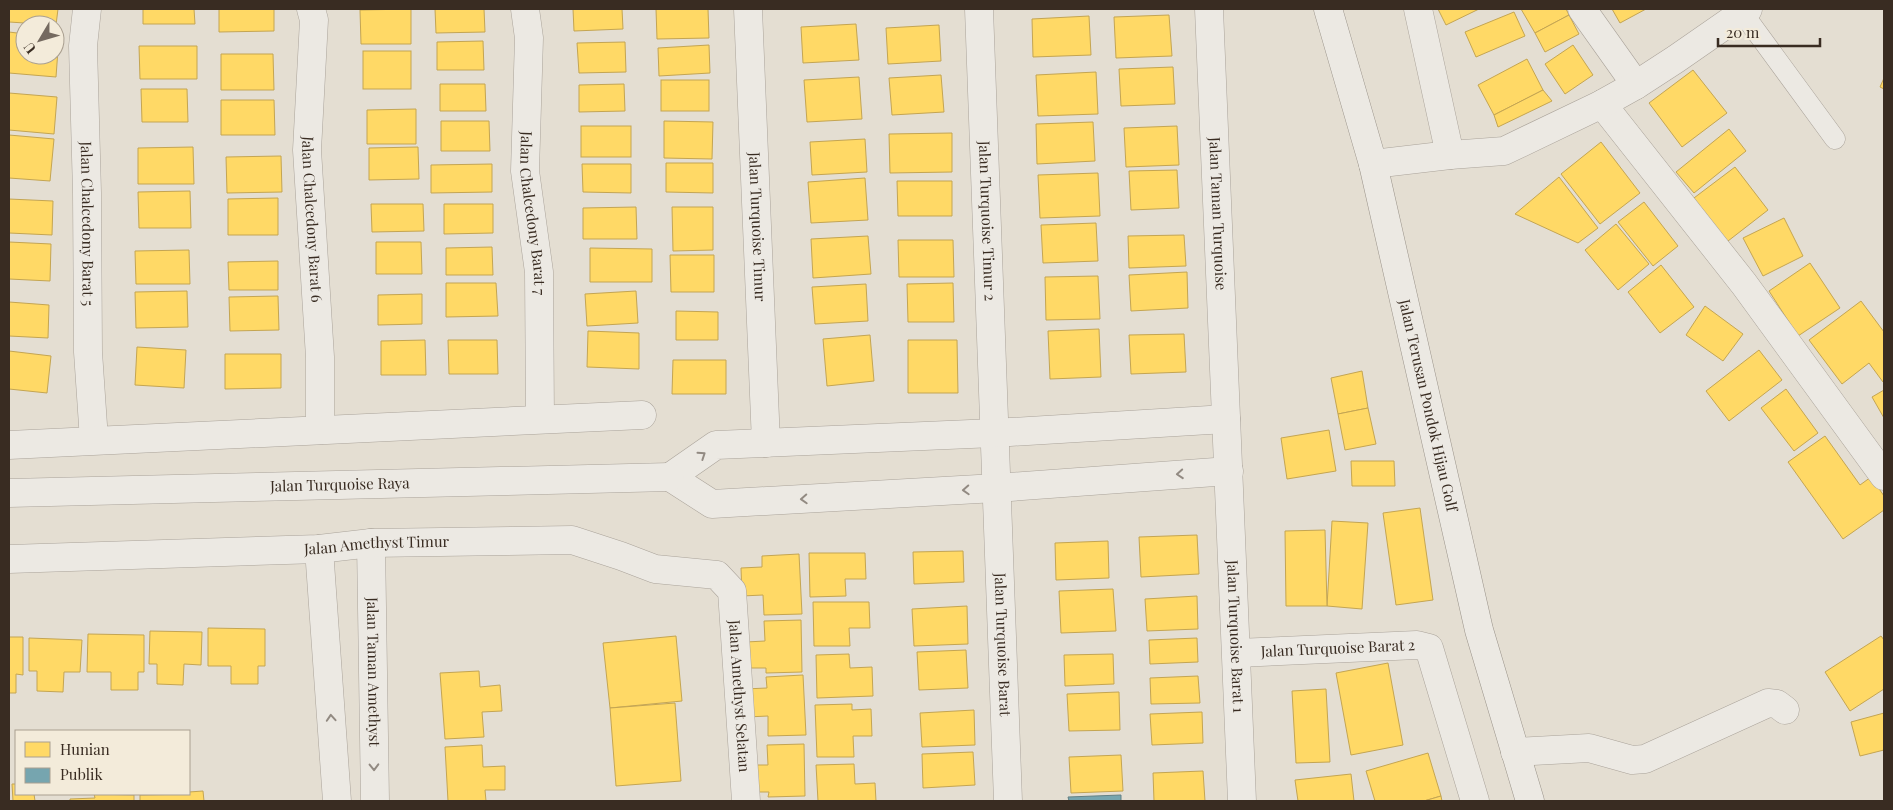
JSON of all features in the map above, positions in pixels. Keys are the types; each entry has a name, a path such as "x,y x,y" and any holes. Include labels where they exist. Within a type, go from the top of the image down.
{"street":[{"name":"Jalan Chalcedony Barat 5","path":"87,9 82,46 87,193 88,352 94,440"},
{"name":"Jalan Chalcedony Barat 6","path":"311,9 314,20 307,150 320,357 320,430"},
{"name":"Jalan Chalcedony Barat 7","path":"525,9 529,38 525,171 539,272 540,419"},
{"name":"Jalan Turquoise Timur","path":"748,9 766,443"},
{"name":"Jalan Turquoise Timur 2","path":"979,9 996,488"},
{"name":"Jalan Taman Turquoise","path":"1209,9 1229,471"},
{"name":"Jalan Terusan Pondok Hijau Golf","path":"1328,9 1373,164 1479,630 1530,801"},
{"path":"1418,9 1450,155"},
{"path":"1582,9 1636,85"},
{"path":"1373,164 1504,150 1602,104 1636,85 1745,11"},
{"path":"1602,104 1744,284 1884,476"},
{"path":"9,445 642,415"},
{"path":"1226,419 994,433 716,445 670,477 712,504 996,488 1229,471"},
{"name":"Jalan Turquoise Barat 1","path":"1229,471 1242,801"},
{"name":"Jalan Turquoise Raya","path":"9,493 670,477"},
{"name":"Jalan Turquoise Barat","path":"996,488 1008,801"},
{"name":"Jalan Amethyst Timur","path":"9,559 319,549 371,543 572,540 621,556 654,570 717,575 732,591"},
{"name":"Jalan Taman Amethyst","path":"371,543 375,801"},
{"path":"319,549 337,801"},
{"name":"Jalan Amethyst Selatan","path":"732,591 746,801"},
{"name":"Jalan Turquoise Barat 2","path":"1237,653 1417,645 1429,648 1475,801"},
{"path":"1515,752 1590,748 1632,760 1645,759 1768,703 1777,704 1785,710"}],"lane":[{"path":"1745,11 1835,139"}],"building: Hunian":[{"path":"9,9 58,9 57,15 15,15 15,22 9,22"},
{"path":"143,9 194,9 195,24 143,24"},
{"path":"219,9 274,9 274,31 219,32"},
{"path":"411,9 411,44 361,44 360,10"},
{"path":"435,9 484,9 485,32 436,33"},
{"path":"573,9 622,9 623,29 574,31"},
{"path":"656,9 708,9 709,38 657,39"},
{"path":"1438,9 1479,9 1446,25"},
{"path":"1521,9 1566,9 1569,15 1535,33"},
{"path":"1612,9 1646,9 1620,23"},
{"path":"1514,12 1525,36 1476,57 1465,32"},
{"path":"1169,15 1172,56 1116,58 1114,17"},
{"path":"1569,15 1579,34 1545,52 1535,33"},
{"path":"1089,16 1091,55 1033,57 1032,19"},
{"path":"856,24 859,60 803,63 801,27"},
{"path":"939,25 941,61 888,64 886,28"},
{"path":"9,32 15,33 15,65 57,65 56,77 9,73"},
{"path":"483,41 484,70 437,70 437,42"},
{"path":"625,42 626,72 579,73 577,43"},
{"path":"709,45 710,73 659,76 658,48"},
{"path":"1573,45 1593,75 1565,94 1545,64"},
{"path":"139,46 197,46 197,79 140,79"},
{"path":"363,51 411,51 411,89 363,89"},
{"path":"221,54 273,54 274,90 221,90"},
{"path":"1527,59 1543,90 1494,115 1478,85"},
{"path":"1173,67 1175,104 1121,106 1119,69"},
{"path":"1693,70 1727,113 1682,147 1649,103"},
{"path":"1096,72 1098,114 1038,116 1036,75"},
{"path":"941,75 944,112 892,115 889,78"},
{"path":"859,77 862,119 807,122 804,80"},
{"path":"1884,78 1884,89 1880,87"},
{"path":"661,80 709,80 709,111 661,111"},
{"path":"440,84 485,84 486,111 440,111"},
{"path":"624,84 625,111 579,112 579,85"},
{"path":"141,89 187,89 188,122 142,122"},
{"path":"1543,90 1552,101 1498,127 1494,115"},
{"path":"9,93 57,97 54,134 9,130"},
{"path":"221,100 274,100 275,135 221,135"},
{"path":"416,109 416,144 367,144 367,110"},
{"path":"441,121 489,121 490,151 441,151"},
{"path":"664,121 713,122 712,159 664,158"},
{"path":"1093,122 1095,161 1037,164 1036,124"},
{"path":"581,126 631,126 631,157 581,157"},
{"path":"1177,126 1179,165 1126,167 1124,128"},
{"path":"1729,129 1746,151 1694,193 1676,172"},
{"path":"952,133 952,172 890,173 889,134"},
{"path":"9,135 54,139 50,181 9,178"},
{"path":"865,139 867,172 812,175 810,142"},
{"path":"1601,142 1640,193 1600,224 1561,174"},
{"path":"193,147 194,184 138,184 138,148"},
{"path":"418,147 419,179 369,180 369,148"},
{"path":"281,156 282,192 227,193 226,157"},
{"path":"666,163 713,163 713,193 666,192"},
{"path":"492,164 492,192 431,193 431,165"},
{"path":"582,164 631,164 631,193 583,192"},
{"path":"1735,167 1768,210 1719,248 1686,204"},
{"path":"1177,170 1179,208 1131,210 1129,171"},
{"path":"1098,173 1100,216 1040,218 1038,175"},
{"path":"1559,177 1598,228 1578,243 1515,214"},
{"path":"865,178 868,220 811,223 808,182"},
{"path":"897,181 952,181 952,216 898,216"},
{"path":"190,191 191,228 139,228 138,192"},
{"path":"278,198 278,235 228,235 228,199"},
{"path":"9,199 53,201 52,235 9,233"},
{"path":"1644,202 1678,246 1653,266 1618,222"},
{"path":"371,204 423,204 424,231 372,232"},
{"path":"444,204 493,204 493,233 444,234"},
{"path":"636,207 637,239 583,239 583,208"},
{"path":"672,207 713,207 713,250 673,251"},
{"path":"1784,218 1803,256 1763,276 1743,238"},
{"path":"1096,223 1098,261 1043,263 1041,225"},
{"path":"1616,224 1649,264 1618,290 1585,250"},
{"path":"1184,235 1186,266 1129,268 1128,236"},
{"path":"868,236 871,274 813,278 811,239"},
{"path":"898,240 953,240 954,277 899,277"},
{"path":"9,242 51,244 50,281 9,279"},
{"path":"376,242 421,242 422,274 376,274"},
{"path":"492,247 493,275 446,275 446,248"},
{"path":"590,248 652,249 652,282 590,282"},
{"path":"189,250 190,284 136,284 135,251"},
{"path":"670,255 714,255 714,292 671,292"},
{"path":"278,261 278,290 229,290 228,262"},
{"path":"1810,263 1840,308 1798,336 1769,291"},
{"path":"1661,265 1694,307 1660,333 1628,292"},
{"path":"1187,272 1188,308 1131,311 1129,275"},
{"path":"1098,276 1100,319 1046,320 1045,277"},
{"path":"446,283 496,283 498,316 446,317"},
{"path":"953,283 954,322 908,322 907,284"},
{"path":"866,284 868,321 815,324 812,287"},
{"path":"187,291 188,327 136,328 135,292"},
{"path":"636,291 638,323 587,326 585,294"},
{"path":"422,294 422,324 378,325 378,295"},
{"path":"278,296 279,330 230,331 229,297"},
{"path":"1861,301 1884,332 1884,381 1869,363 1842,384 1809,340"},
{"path":"9,302 49,305 48,338 9,336"},
{"path":"1705,306 1743,334 1723,361 1686,335"},
{"path":"676,311 718,312 718,340 676,340"},
{"path":"1099,329 1101,377 1050,379 1048,331"},
{"path":"588,331 639,333 639,369 587,367"},
{"path":"1184,334 1186,372 1131,374 1129,335"},
{"path":"870,335 874,381 827,386 823,339"},
{"path":"425,340 426,375 381,375 381,341"},
{"path":"448,340 497,340 498,374 449,374"},
{"path":"908,340 957,340 958,393 908,393"},
{"path":"137,347 186,350 184,388 135,385"},
{"path":"1759,350 1782,380 1729,421 1706,391"},
{"path":"9,351 51,356 47,393 9,389"},
{"path":"225,354 281,354 281,388 225,389"},
{"path":"673,360 726,360 726,394 672,394"},
{"path":"1362,371 1368,408 1338,414 1331,378"},
{"path":"1786,389 1818,433 1794,451 1761,408"},
{"path":"1884,390 1884,418 1872,397"},
{"path":"1368,408 1376,444 1345,450 1338,414"},
{"path":"1329,430 1336,471 1287,479 1281,438"},
{"path":"1825,436 1860,485 1871,477 1884,496 1884,510 1843,539 1788,462"},
{"path":"1351,461 1394,461 1395,486 1352,486"},
{"path":"1420,508 1433,600 1396,605 1383,513"},
{"path":"1332,521 1368,523 1362,609 1327,606"},
{"path":"1325,530 1327,606 1286,606 1285,531"},
{"path":"1197,535 1199,574 1141,577 1139,537"},
{"path":"1108,541 1109,578 1056,580 1055,543"},
{"path":"963,551 964,582 914,584 913,552"},
{"path":"809,553 865,553 866,579 845,579 846,596 810,597"},
{"path":"799,554 802,614 764,615 763,595 742,596 741,568 762,567 762,556"},
{"path":"1113,589 1116,631 1061,633 1059,591"},
{"path":"1197,596 1198,629 1147,631 1145,599"},
{"path":"813,602 869,602 870,628 849,628 850,646 814,646"},
{"path":"967,606 968,644 914,646 912,609"},
{"path":"801,620 802,672 766,673 766,668 747,668 746,642 765,641 764,621"},
{"path":"208,628 265,629 265,666 258,666 258,684 231,684 231,666 208,666"},
{"path":"150,631 202,632 201,665 184,664 183,685 157,684 157,664 149,664"},
{"path":"88,634 144,635 144,672 138,672 138,690 111,690 111,672 87,672"},
{"path":"676,636 682,701 610,708 603,643"},
{"path":"1881,636 1884,640 1884,689 1850,711 1825,672"},
{"path":"9,637 23,637 23,675 16,674 16,693 9,693"},
{"path":"29,638 82,640 80,672 64,672 63,692 37,691 37,671 29,671"},
{"path":"1197,638 1198,662 1150,664 1149,640"},
{"path":"966,650 968,688 919,690 917,652"},
{"path":"849,654 850,668 872,667 873,696 817,698 816,655"},
{"path":"1113,654 1114,684 1065,686 1064,655"},
{"path":"1388,663 1403,745 1351,755 1336,673"},
{"path":"479,671 480,687 500,685 502,711 482,712 484,737 445,739 440,673"},
{"path":"803,675 806,735 768,736 768,716 747,717 745,689 767,688 766,677"},
{"path":"1198,676 1200,703 1151,704 1150,678"},
{"path":"1326,689 1330,762 1296,763 1292,691"},
{"path":"1119,692 1120,730 1069,731 1067,694"},
{"path":"675,703 681,781 616,786 610,708"},
{"path":"852,704 852,710 871,709 872,736 853,736 854,757 817,757 815,705"},
{"path":"974,710 975,745 922,747 920,713"},
{"path":"1202,712 1203,743 1152,745 1150,714"},
{"path":"1884,713 1884,750 1860,756 1851,722"},
{"path":"804,744 805,796 768,797 769,792 749,792 749,765 768,765 767,745"},
{"path":"482,745 483,767 505,766 505,790 485,790 486,801 448,801 445,747"},
{"path":"973,752 975,785 923,788 922,754"},
{"path":"1428,753 1441,796 1424,801 1375,801 1366,771"},
{"path":"1121,755 1123,791 1071,793 1069,757"},
{"path":"854,764 855,784 875,783 876,801 818,801 816,765"},
{"path":"1203,771 1205,801 1154,801 1153,773"},
{"path":"1351,774 1354,801 1298,801 1295,780"},
{"path":"12,784 15,784 15,795 34,795 35,801 13,801"},
{"path":"203,791 204,801 140,801 140,795 190,795 190,792"},
{"path":"94,795 134,795 134,801 70,801 70,799 95,798"},
{"path":"1441,796 1442,801 1424,801"}],"building: Publik":[{"path":"1121,795 1121,801 1069,801 1068,797"}]}
